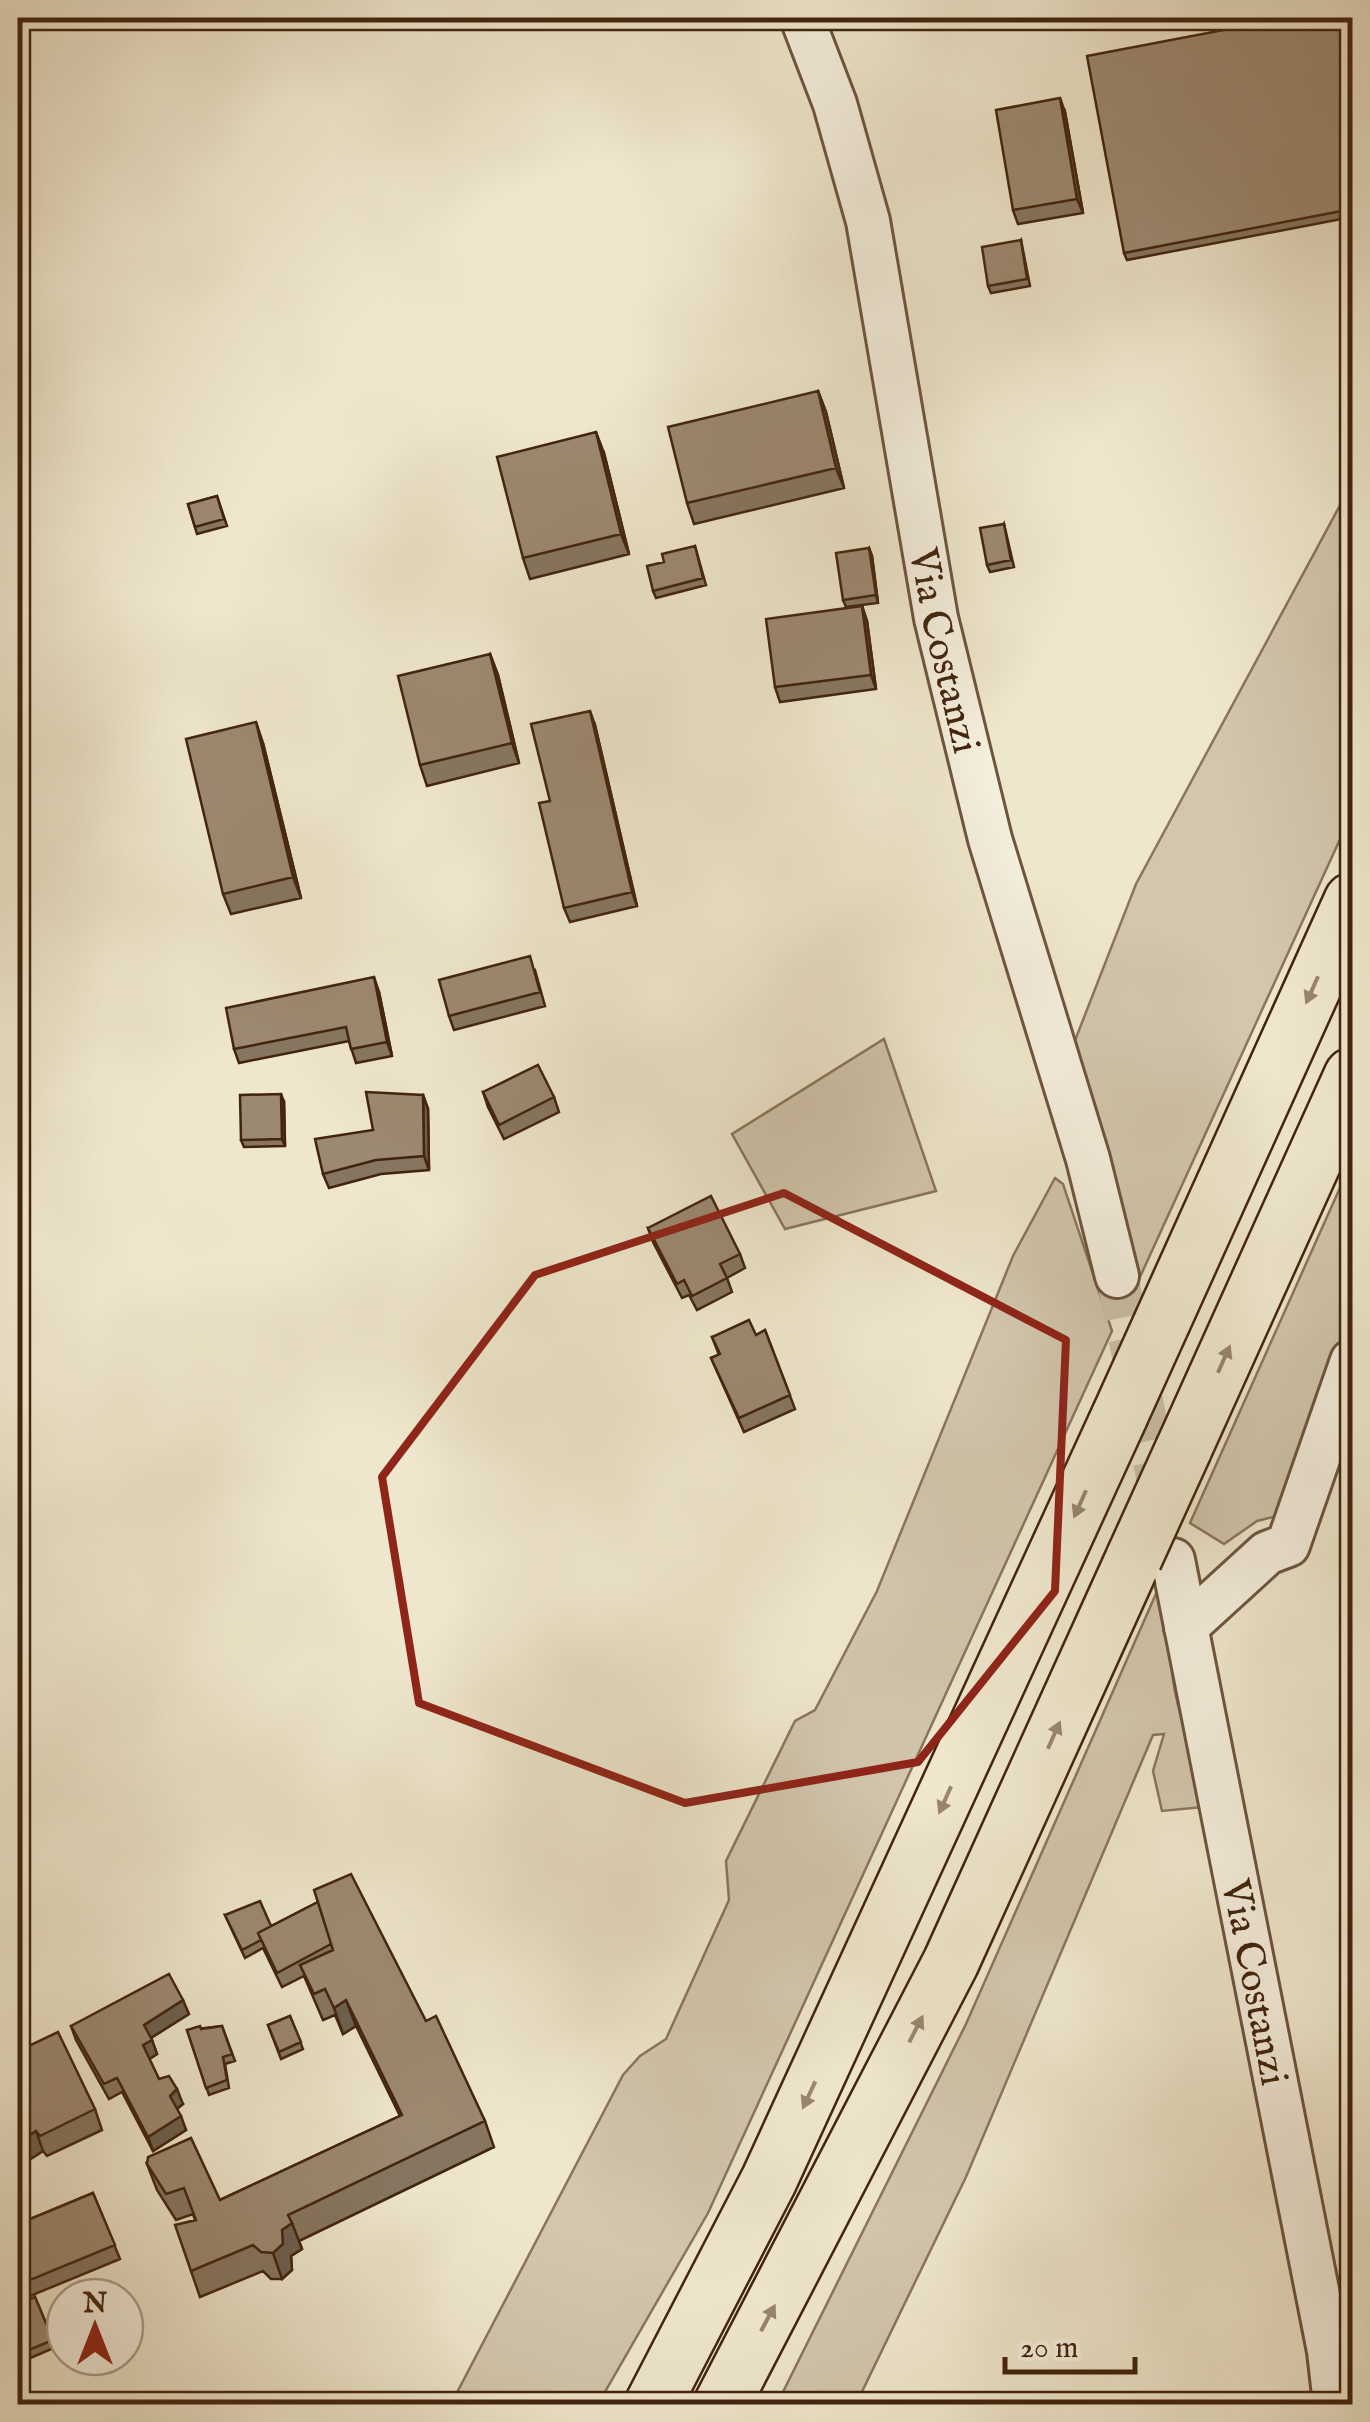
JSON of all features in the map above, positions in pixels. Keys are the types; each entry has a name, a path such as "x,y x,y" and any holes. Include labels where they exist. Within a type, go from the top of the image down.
{"highway":[{"path":"653,2404 785,2146 1352,902"},
{"path":"722,2404 1154,1559 1184,1448 1352,1076"}],"street":[{"name":"Via Costanzi","path":"802,18 835,104 868,221 936,618 990,839 1088,1159 1117,1276"},
{"path":"1186,1627 1267,1553 1288,1545 1352,1361"},
{"name":"Via Costanzi","path":"1154,1559 1186,1627 1329,2351 1335,2404"}],"highlighted area":[{"path":"784,1193 1066,1340 1055,1591 918,1762 685,1803 419,1703 382,1477 535,1275"}],"shaded area":[{"path":"1352,483 1352,813 1140,1277 1074,1043 1136,884"},
{"path":"884,1039 936,1191 785,1229 732,1134"},
{"path":"1352,1161 1352,1333 1285,1514 1257,1521 1224,1544 1190,1523"},
{"path":"1055,1178 1063,1184 1112,1331 708,2213 598,2404 451,2404 623,2075 640,2056 666,2039 729,1900 726,1861 795,1721 815,1710 877,1591 1013,1256"},
{"path":"1163,1578 1169,1602 1176,1695 1214,1806 1162,1811 1153,1771 1164,1734 1153,1735 966,2177 856,2404 777,2404 966,2024"}],"building":[{"path":"1287,18 1352,18 1352,209 1124,253 1087,56"},
{"path":"1060,98 1077,199 1013,210 996,110"},
{"path":"1021,240 1027,279 988,286 982,247"},
{"path":"818,391 836,468 687,503 668,427"},
{"path":"596,432 621,534 523,558 497,457"},
{"path":"217,496 224,519 195,527 188,504"},
{"path":"1004,524 1011,560 987,565 980,528"},
{"path":"695,546 703,578 653,591 647,566 664,562 662,554"},
{"path":"869,548 876,595 843,600 836,553"},
{"path":"862,606 871,675 775,687 766,619"},
{"path":"490,654 512,743 420,765 398,676"},
{"path":"590,711 632,892 564,908 539,803 550,801 531,724"},
{"path":"256,722 293,877 223,894 186,739"},
{"path":"530,956 540,992 449,1016 439,980"},
{"path":"374,977 387,1042 351,1049 346,1027 234,1049 226,1008"},
{"path":"538,1065 554,1097 499,1125 483,1092"},
{"path":"366,1092 423,1095 424,1156 376,1160 323,1174 315,1139 373,1130"},
{"path":"281,1094 282,1139 241,1140 240,1095"},
{"path":"711,1196 740,1254 720,1264 727,1278 692,1296 684,1280 677,1284 648,1228"},
{"path":"749,1320 756,1335 765,1330 790,1395 739,1418 711,1358 720,1354 712,1337"},
{"path":"351,1874 426,2021 436,2016 485,2121 288,2215 292,2223 282,2230 283,2244 273,2253 261,2252 253,2245 191,2271 175,2225 196,2220 184,2188 166,2194 147,2164 148,2157 191,2138 220,2200 402,2115 346,2000 334,2008 325,1989 314,1994 300,1965 333,1950 314,1890"},
{"path":"260,1901 271,1926 258,1933 261,1940 242,1950 225,1915"},
{"path":"318,1902 331,1944 277,1973 258,1933"},
{"path":"169,1974 183,2000 144,2025 152,2040 143,2045 159,2079 169,2076 177,2089 170,2096 181,2116 148,2137 117,2078 104,2084 71,2026"},
{"path":"290,2016 301,2042 279,2052 268,2025"},
{"path":"222,2026 232,2054 223,2057 227,2080 206,2088 187,2030"},
{"path":"58,2032 95,2109 40,2136 36,2131 18,2142 18,2051"},
{"path":"93,2193 115,2245 18,2285 18,2224"},
{"path":"35,2297 45,2321 45,2343 19,2354 18,2304"}],"tunnel":[{"path":"1117,1276 1163,1506"}]}
